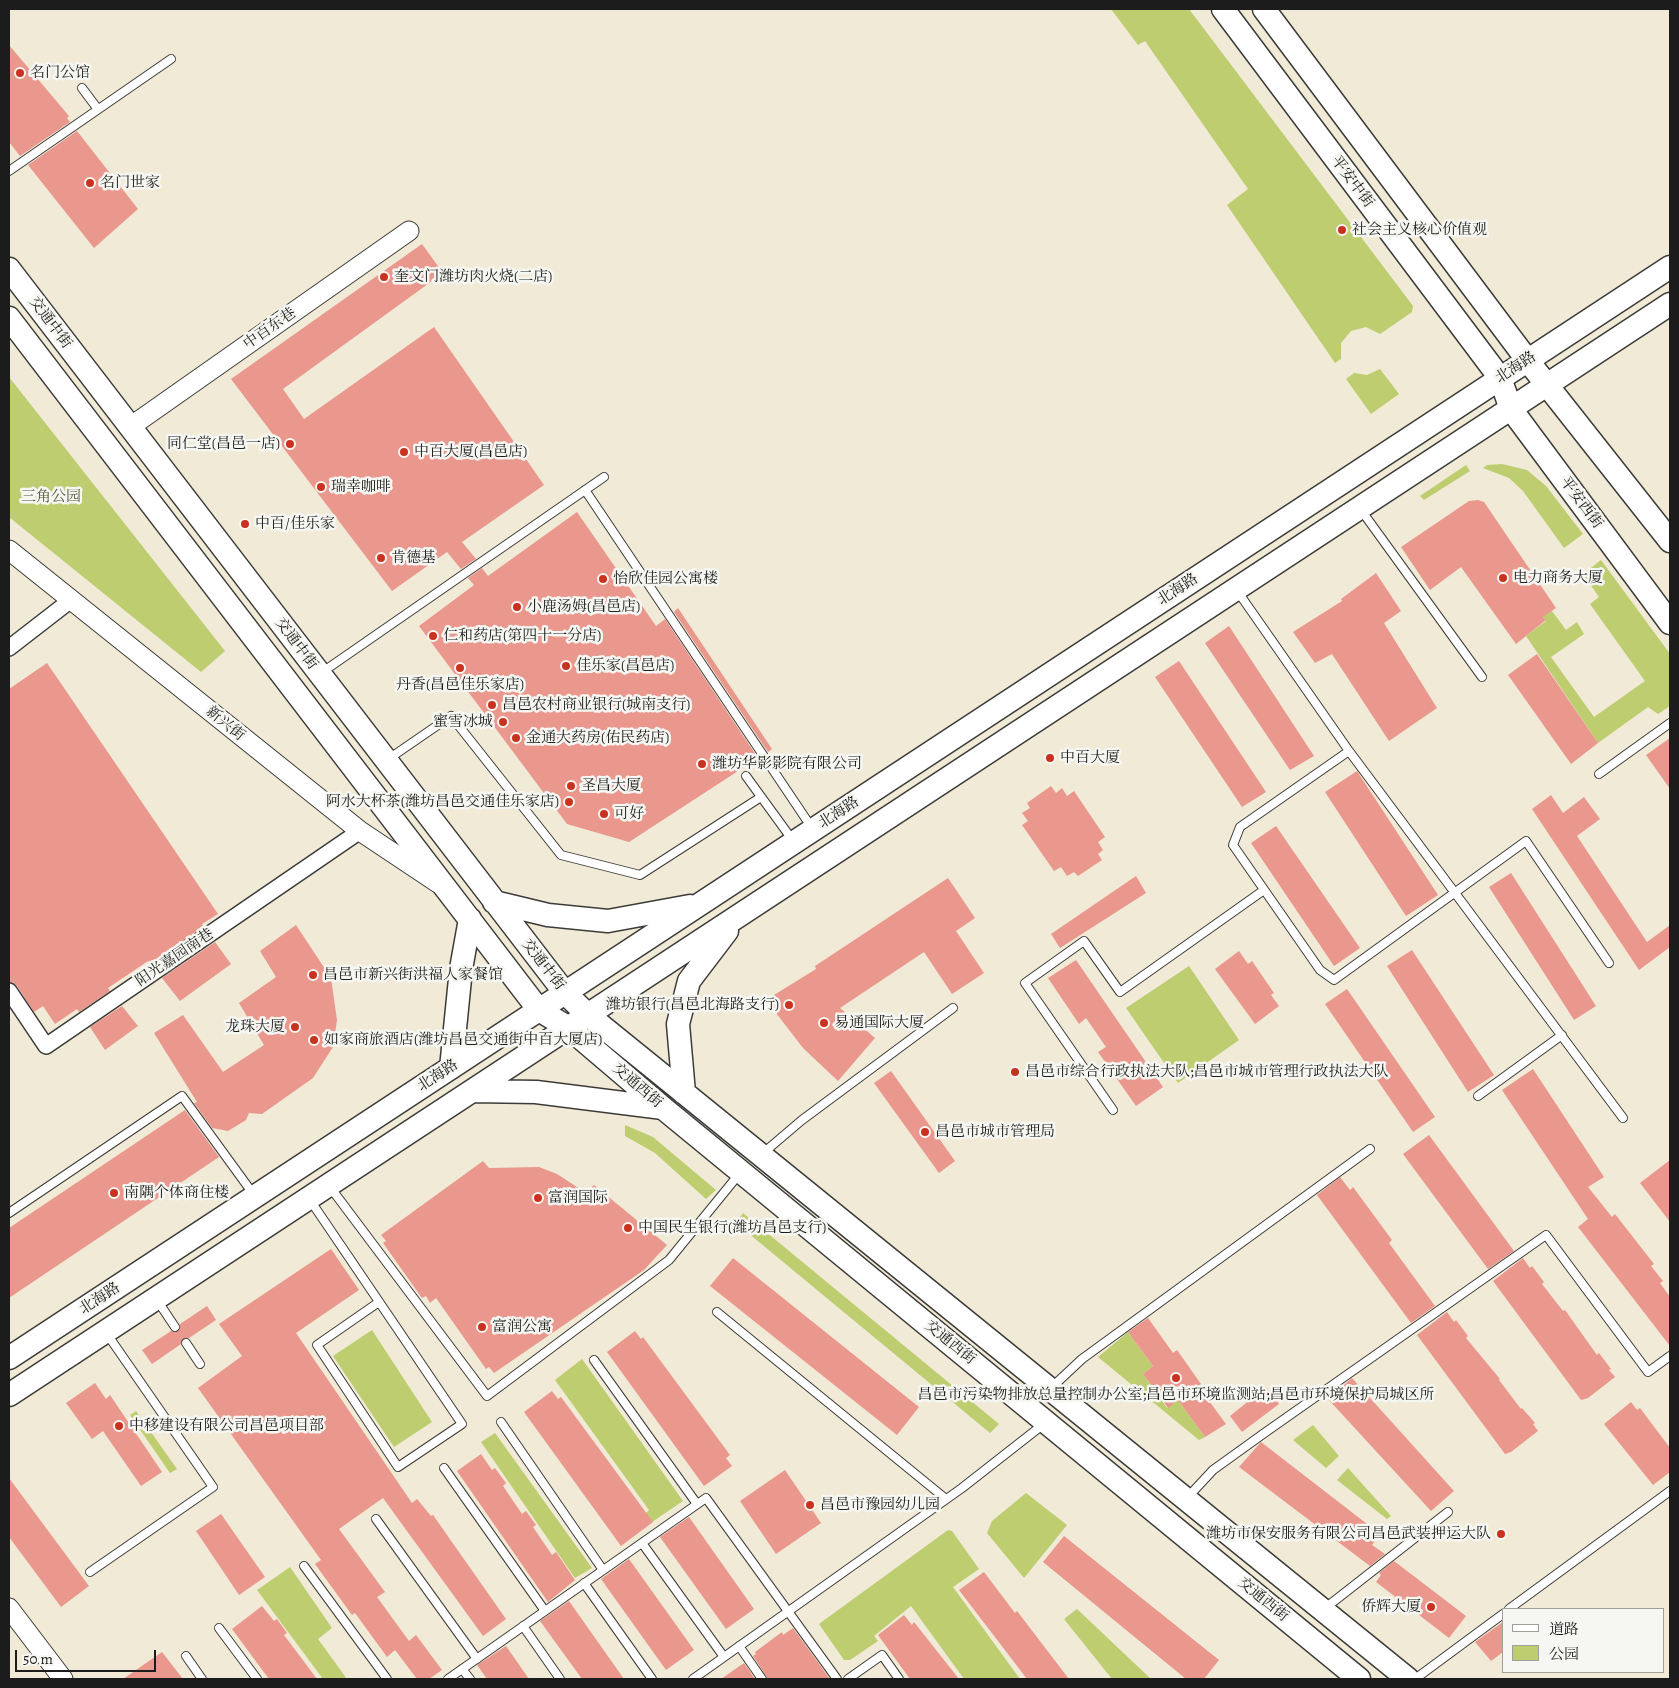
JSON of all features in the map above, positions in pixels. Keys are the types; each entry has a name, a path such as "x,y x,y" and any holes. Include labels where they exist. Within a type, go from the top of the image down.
{"main road":[{"name":"平安中街","path":"1223,9 1500,378"},
{"path":"1264,9 1528,361 1670,541"},
{"name":"北海路","path":"9,1358 1670,267"},
{"name":"交通中街","path":"9,269 494,902 565,993 588,1016"},
{"name":"北海路","path":"9,1395 1670,304"},
{"name":"交通中街","path":"9,318 539,1010"},
{"name":"平安西街","path":"1500,378 1511,409 1670,623"},
{"path":"494,902 548,915 608,921 699,905"},
{"path":"684,1093 678,1024 689,981 737,918"},
{"path":"451,1068 461,968 470,919"},
{"name":"交通西街","path":"539,1010 569,1028 663,1108 1359,1679"},
{"name":"交通西街","path":"588,1016 1408,1679"},
{"path":"472,1091 536,1092 663,1108"}],"street":[{"name":"中百东巷","path":"130,427 409,231"},
{"name":"新兴街","path":"9,550 360,832 447,890"},
{"path":"9,648 71,600"},
{"name":"阳光嘉园南巷","path":"9,991 46,1046 360,832"},
{"path":"9,1608 63,1679"}],"lane":[{"path":"9,170 171,59"},
{"path":"82,88 97,108"},
{"path":"319,674 604,477"},
{"path":"586,490 813,830"},
{"path":"1360,508 1482,677"},
{"path":"1236,590 1348,752 1456,892 1623,1118"},
{"path":"386,761 451,716 561,855 640,875 761,797"},
{"path":"1599,774 1670,723"},
{"path":"1348,752 1240,827 1233,845 1320,970 1334,980 1526,841 1609,963"},
{"path":"746,776 794,842"},
{"path":"1113,1110 1025,983 1084,941 1120,992 1264,890"},
{"path":"761,1155 802,1120 953,1008"},
{"path":"1478,1096 1562,1035"},
{"path":"9,1213 182,1096 256,1196"},
{"path":"1050,1389 1082,1359 1370,1150"},
{"path":"329,1185 487,1396 669,1260 741,1172"},
{"path":"309,1199 462,1424 398,1467 317,1345 379,1302"},
{"path":"1185,1499 1213,1470 1546,1235 1648,1372 1670,1356"},
{"path":"156,1299 175,1327"},
{"path":"717,1312 946,1499"},
{"path":"90,1572 213,1487 106,1332"},
{"path":"186,1343 200,1364"},
{"path":"594,1360 697,1504"},
{"path":"500,1422 604,1570"},
{"path":"693,1679 946,1499 1046,1422"},
{"path":"444,1468 544,1611"},
{"path":"1510,1608 1670,1491"},
{"path":"448,1679 706,1498 838,1679"},
{"path":"1322,1610 1448,1512"},
{"path":"376,1519 477,1659"},
{"path":"642,1543 724,1657"},
{"path":"304,1566 387,1679"},
{"path":"584,1583 652,1679"},
{"path":"1415,1679 1502,1615"},
{"path":"522,1626 560,1679"},
{"path":"219,1628 257,1679"},
{"path":"739,1646 762,1679"},
{"path":"848,1679 882,1655 899,1679"},
{"path":"186,1656 202,1679"},
{"path":"462,1669 470,1679"}],"green space":[{"path":"1111,9 1189,9 1413,306 1412,312 1380,334 1366,327 1351,331 1341,343 1341,359 1335,363 1227,205 1248,189 1145,41 1138,45"},
{"path":"1380,369 1399,394 1371,414 1346,379 1354,373 1367,375"},
{"name":"三角公园","path":"9,377 225,651 201,672 9,517"},
{"path":"1502,464 1527,470 1546,486 1583,534 1564,548 1523,491 1509,478 1483,468 1487,465"},
{"path":"1466,465 1470,471 1424,500 1420,496"},
{"path":"1601,560 1670,654 1670,706 1658,714 1648,707 1598,743 1526,636 1546,621 1543,616 1552,611 1566,630 1577,622 1584,634 1551,657 1594,717 1645,681 1590,604 1599,597 1583,574"},
{"path":"1189,966 1239,1040 1178,1083 1126,1008"},
{"path":"625,1125 653,1137 716,1190 706,1199 655,1153 625,1136"},
{"path":"743,1213 999,1424 990,1433 736,1223"},
{"path":"372,1330 432,1422 394,1447 333,1356"},
{"path":"1128,1332 1153,1366 1143,1374 1167,1408 1178,1400 1205,1437 1199,1440 1098,1357"},
{"path":"582,1359 683,1501 652,1522 646,1513 649,1510 555,1380"},
{"path":"136,1411 177,1469 170,1473 130,1415"},
{"path":"1313,1425 1339,1456 1326,1468 1293,1440"},
{"path":"495,1433 592,1568 575,1578 481,1442"},
{"path":"1348,1468 1391,1516 1387,1519 1337,1480"},
{"path":"1026,1493 1067,1525 1024,1578 987,1533 992,1521"},
{"path":"948,1530 952,1531 979,1569 953,1587 1020,1679 964,1679 911,1606 874,1636 878,1641 850,1660 844,1660 819,1624"},
{"path":"290,1567 332,1628 318,1639 347,1679 323,1679 257,1590"},
{"path":"1077,1609 1151,1679 1112,1679 1064,1619"}],"building":[{"path":"9,45 69,116 67,118 70,122 20,156 9,142"},
{"name":"名门世家","path":"77,131 138,209 94,248 28,165"},
{"name":"中百大厦(昌邑店)","path":"422,244 443,273 283,389 304,419 434,327 544,485 462,542 476,559 461,569 447,552 392,591 231,379"},
{"name":"电力商务大厦","path":"1478,500 1484,502 1556,608 1543,617 1546,620 1516,644 1461,567 1430,590 1401,547 1469,501"},
{"name":"佳乐家(昌邑店)","path":"577,512 656,626 665,619 758,758 629,842 567,824 419,626 474,585 468,578 482,568 488,576"},
{"path":"1376,573 1401,611 1384,623 1437,708 1389,741 1332,654 1315,663 1293,632 1342,601 1341,599"},
{"path":"678,608 772,749 768,752 674,612"},
{"path":"1229,626 1314,756 1290,770 1205,643"},
{"path":"1537,654 1598,743 1571,764 1508,675"},
{"path":"1179,661 1266,792 1242,807 1155,677"},
{"path":"47,663 218,914 202,924 204,927 108,988 110,991 79,1012 77,1009 55,1024 43,1006 34,1012 17,986 9,982 9,689"},
{"path":"1670,738 1670,789 1646,755"},
{"path":"1357,771 1438,895 1406,916 1325,792"},
{"path":"1051,786 1056,793 1062,788 1067,796 1074,791 1105,837 1098,842 1103,850 1098,854 1102,860 1078,876 1074,872 1067,876 1061,867 1054,871 1022,825 1028,821 1022,813 1030,808 1027,803"},
{"path":"1551,795 1563,813 1584,797 1600,819 1577,836 1647,942 1670,925 1670,947 1639,970 1532,809"},
{"path":"1276,826 1360,948 1334,966 1251,843"},
{"path":"1511,873 1596,1006 1574,1020 1489,887"},
{"path":"1136,876 1146,893 1060,948 1051,934"},
{"path":"948,878 975,918 956,931 984,973 952,994 924,952 840,1008 875,1038 838,1081 803,1048 766,1000 816,969 815,966"},
{"name":"龙珠大厦","path":"296,925 331,978 337,1020 333,1047 313,1078 262,1114 249,1113 246,1120 228,1131 212,1128 194,1103 197,1102 154,1033 183,1015 223,1072 264,1045 239,1003 276,977 260,951"},
{"path":"215,942 231,964 180,1001 162,978"},
{"path":"1412,950 1494,1075 1468,1092 1387,966"},
{"path":"1239,951 1248,964 1252,961 1274,993 1271,995 1279,1006 1255,1024 1215,969"},
{"path":"1076,960 1163,1087 1136,1106 1098,1052 1106,1047 1086,1018 1079,1024 1048,978"},
{"path":"1347,989 1435,1117 1413,1132 1325,1004"},
{"path":"122,1006 138,1026 105,1050 90,1027"},
{"path":"1533,1069 1604,1177 1588,1187 1612,1217 1615,1214 1654,1264 1651,1266 1663,1281 1660,1283 1670,1297 1670,1346 1578,1227 1588,1219 1502,1090"},
{"path":"891,1071 955,1161 939,1173 874,1083"},
{"name":"南隅个体商住楼","path":"185,1110 219,1157 9,1298 9,1228"},
{"path":"1429,1135 1514,1251 1488,1269 1403,1154"},
{"path":"1670,1160 1670,1222 1640,1183"},
{"path":"483,1161 489,1168 539,1167 557,1174 586,1193 594,1185 667,1245 644,1270 494,1373 489,1367 486,1369 436,1298 430,1303 426,1296 422,1298 383,1243 386,1241 381,1235"},
{"path":"1340,1177 1350,1190 1353,1187 1392,1240 1389,1243 1435,1306 1411,1323 1317,1195"},
{"path":"331,1249 359,1290 296,1333 412,1503 417,1499 431,1516 433,1515 506,1619 483,1636 383,1498 339,1529 385,1592 377,1597 409,1641 416,1635 442,1670 429,1679 417,1679 395,1650 387,1657 355,1613 352,1615 315,1564 321,1560 198,1388 242,1356 219,1324"},
{"path":"733,1258 919,1407 897,1435 710,1286"},
{"path":"1523,1258 1530,1268 1532,1266 1544,1282 1542,1284 1563,1311 1565,1310 1597,1355 1599,1353 1615,1377 1588,1398 1581,1400 1493,1281"},
{"path":"207,1306 216,1320 189,1338 183,1339 181,1344 152,1364 142,1350 171,1331 178,1331 180,1324"},
{"path":"1447,1312 1454,1322 1456,1320 1468,1336 1466,1338 1500,1379 1521,1409 1535,1423 1533,1424 1538,1431 1511,1452 1505,1454 1417,1335"},
{"path":"1148,1318 1173,1353 1177,1350 1201,1384 1198,1386 1226,1424 1205,1437 1178,1400 1168,1408 1143,1374 1153,1366 1128,1332"},
{"path":"635,1331 641,1339 643,1337 730,1455 726,1458 732,1466 704,1486 607,1352"},
{"path":"1352,1378 1454,1491 1431,1511 1328,1399"},
{"path":"95,1383 106,1399 110,1395 162,1472 141,1486 103,1431 92,1439 66,1403"},
{"path":"1266,1387 1279,1404 1242,1432 1230,1416"},
{"path":"552,1391 558,1399 561,1397 653,1522 621,1546 524,1412"},
{"path":"1631,1402 1637,1410 1640,1408 1670,1448 1670,1472 1653,1485 1604,1424"},
{"path":"1261,1442 1380,1534 1372,1545 1385,1554 1370,1566 1239,1467"},
{"path":"481,1454 492,1470 495,1468 506,1483 503,1486 522,1514 526,1511 536,1525 533,1527 552,1555 556,1552 575,1580 548,1602 457,1471"},
{"path":"785,1470 821,1523 776,1554 740,1501"},
{"path":"9,1478 89,1586 61,1607 9,1537"},
{"path":"221,1514 265,1577 239,1595 196,1531"},
{"path":"689,1517 754,1609 726,1629 660,1537"},
{"path":"1064,1536 1219,1660 1204,1679 1186,1679 1043,1562"},
{"path":"629,1559 694,1650 666,1670 601,1579"},
{"name":"侨辉大厦","path":"1394,1561 1466,1616 1449,1638 1376,1582 1381,1575 1379,1573"},
{"path":"984,1572 1015,1613 1017,1611 1069,1679 1027,1679 959,1590"},
{"path":"569,1601 624,1679 582,1679 540,1621"},
{"path":"262,1606 274,1621 277,1619 287,1633 284,1635 317,1679 269,1679 232,1629"},
{"path":"904,1615 912,1625 914,1622 959,1679 910,1679 878,1635"},
{"path":"1502,1623 1502,1653 1491,1661 1475,1642"},
{"path":"793,1628 830,1679 768,1679 753,1656 756,1654 755,1652 782,1632 783,1635"},
{"path":"506,1646 529,1679 487,1679 477,1665"},
{"path":"162,1652 183,1679 123,1679"},
{"path":"744,1663 755,1679 721,1679"}],"place":[{"name":"名门公馆","path":"20,73"},
{"name":"名门世家","path":"90,183"},
{"name":"社会主义核心价值观","path":"1342,230"},
{"name":"奎文门潍坊肉火烧(二店)","path":"384,277"},
{"name":"同仁堂(昌邑一店)","path":"290,444"},
{"name":"中百大厦(昌邑店)","path":"404,452"},
{"name":"瑞幸咖啡","path":"321,487"},
{"name":"中百/佳乐家","path":"245,524"},
{"name":"肯德基","path":"381,558"},
{"name":"电力商务大厦","path":"1503,578"},
{"name":"怡欣佳园公寓楼","path":"603,579"},
{"name":"小鹿汤姆(昌邑店)","path":"517,607"},
{"name":"仁和药店(第四十一分店)","path":"433,636"},
{"name":"佳乐家(昌邑店)","path":"566,666"},
{"name":"丹香(昌邑佳乐家店)","path":"460,668"},
{"name":"昌邑农村商业银行(城南支行)","path":"492,705"},
{"name":"蜜雪冰城","path":"503,722"},
{"name":"金通大药房(佑民药店)","path":"516,738"},
{"name":"中百大厦","path":"1050,758"},
{"name":"潍坊华影影院有限公司","path":"702,764"},
{"name":"圣昌大厦","path":"571,786"},
{"name":"阿水大杯茶(潍坊昌邑交通佳乐家店)","path":"569,802"},
{"name":"可好","path":"604,814"},
{"name":"昌邑市新兴街洪福人家餐馆","path":"313,975"},
{"name":"潍坊银行(昌邑北海路支行)","path":"789,1005"},
{"name":"易通国际大厦","path":"824,1023"},
{"name":"龙珠大厦","path":"295,1027"},
{"name":"如家商旅酒店(潍坊昌邑交通街中百大厦店)","path":"314,1040"},
{"name":"昌邑市综合行政执法大队;昌邑市城市管理行政执法大队","path":"1015,1072"},
{"name":"昌邑市城市管理局","path":"925,1132"},
{"name":"南隅个体商住楼","path":"114,1193"},
{"name":"富润国际","path":"538,1198"},
{"name":"中国民生银行(潍坊昌邑支行)","path":"628,1228"},
{"name":"富润公寓","path":"482,1327"},
{"name":"昌邑市污染物排放总量控制办公室;昌邑市环境监测站;昌邑市环境保护局城区所","path":"1176,1378"},
{"name":"中移建设有限公司昌邑项目部","path":"119,1426"},
{"name":"昌邑市豫园幼儿园","path":"810,1505"},
{"name":"潍坊市保安服务有限公司昌邑武装押运大队","path":"1501,1534"},
{"name":"侨辉大厦","path":"1431,1607"}]}
